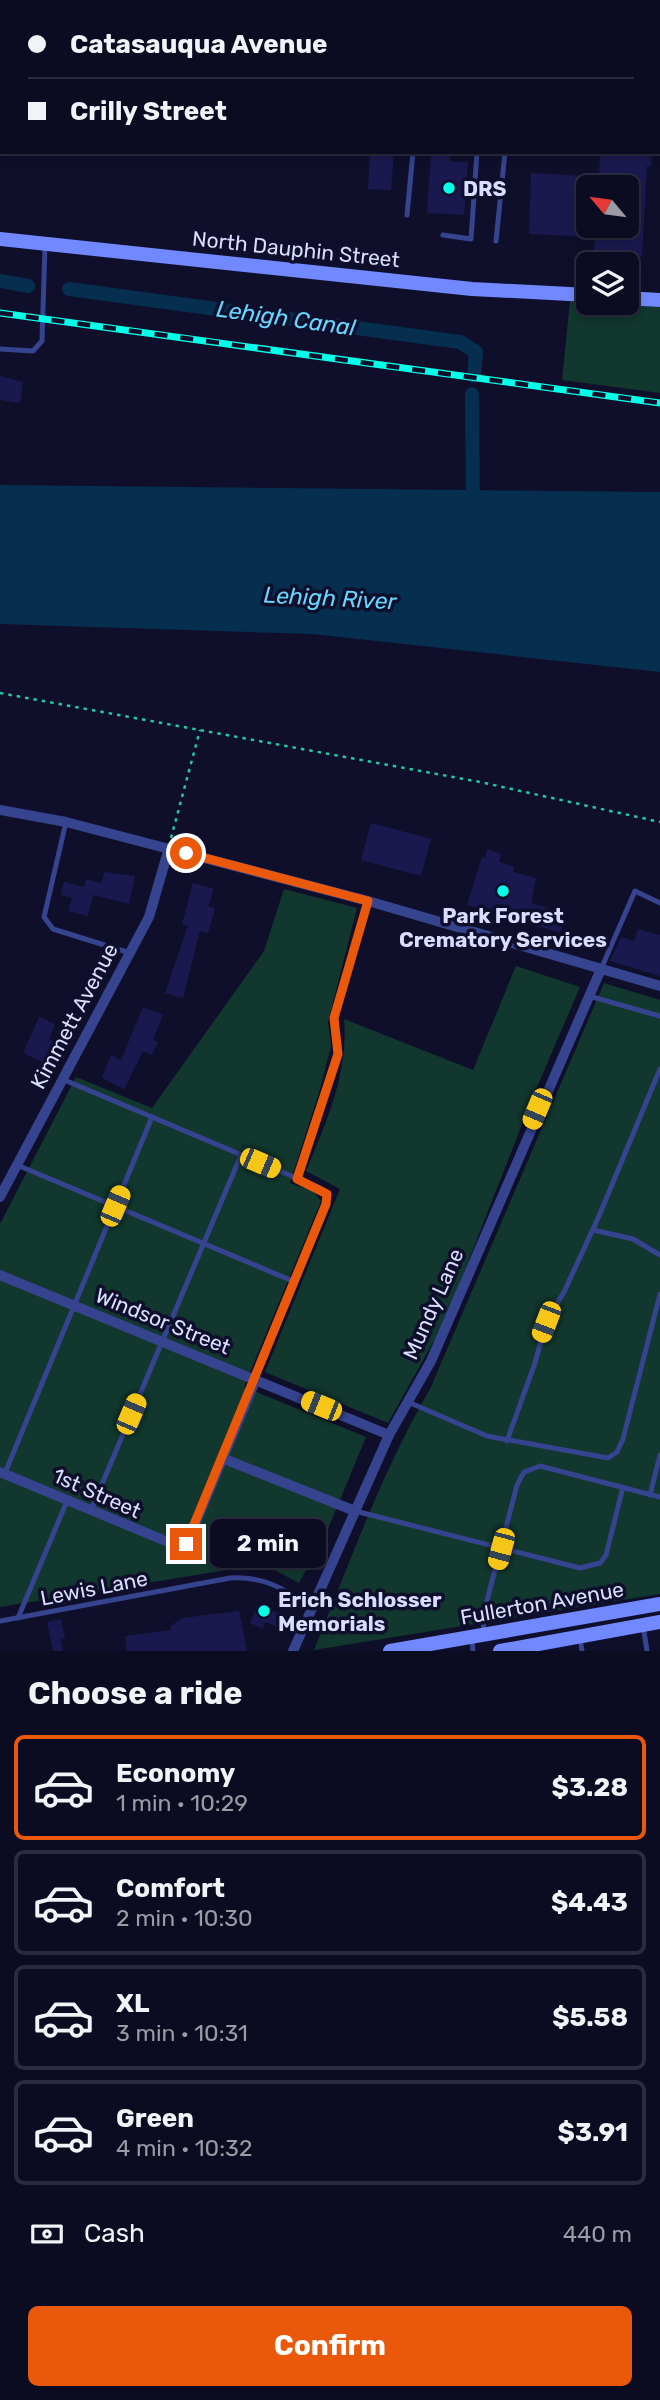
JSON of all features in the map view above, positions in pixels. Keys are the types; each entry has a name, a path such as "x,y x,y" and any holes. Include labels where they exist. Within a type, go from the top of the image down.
{"street":[{"name":"North Dauphin Street","path":"0,239 472,289 576,294"},
{"path":"639,299 660,300"},
{"path":"0,810 66,822 368,901 660,986"},
{"name":"Kimmett Avenue","path":"0,1197 149,917 169,848"},
{"name":"Mundy Lane","path":"293,1651 310,1606 389,1435 431,1362 587,996 601,969"},
{"name":"Windsor Street","path":"0,1275 389,1435"},
{"path":"256,1379 222,1458 355,1511"},
{"name":"1st Street","path":"2,1477 180,1547 190,1536 222,1458"},
{"name":"Fullerton Avenue","path":"390,1651 476,1640 660,1604"},
{"name":"Fullerton Avenue","path":"500,1651 581,1644 660,1622"}],"lane":[{"path":"407,215 413,154"},
{"path":"443,235 471,239 478,154"},
{"path":"496,241 505,154"},
{"path":"0,349 33,351 42,341 45,243"},
{"path":"66,822 44,917 53,929 130,953"},
{"path":"601,969 635,891 660,903"},
{"path":"297,1179 338,1054 334,1018 368,901"},
{"path":"587,996 660,1016"},
{"path":"506,1441 535,1363 546,1322 564,1292 593,1230 660,1069"},
{"path":"62,1079 327,1194 326,1204 256,1379"},
{"path":"2,1477 152,1117"},
{"path":"90,1511 241,1155"},
{"path":"17,1165 295,1282"},
{"path":"593,1230 633,1239 660,1255"},
{"path":"408,1402 467,1430 506,1441 601,1460 617,1452 628,1423 660,1294"},
{"path":"650,1494 660,1455"},
{"path":"476,1640 517,1485 530,1467 540,1466 660,1497"},
{"path":"355,1511 580,1568 600,1563 609,1543 623,1487"},
{"path":"18,1618 67,1501"},
{"name":"Lewis Lane","path":"0,1621 251,1576 283,1588 310,1606"},
{"path":"643,1626 647,1651"}],"path":[{"path":"0,693 480,782 660,822"},
{"path":"169,848 200,730"}],"green space":[{"path":"570,301 576,301 576,315 639,315 639,306 660,307 660,393 562,380"},
{"path":"284,889 357,908 328,1022 331,1046 290,1183 313,1191 321,1201 244,1387 366,1437 325,1536 299,1583 263,1564 0,1607 0,1224 76,1077 152,1108 264,951"},
{"path":"516,966 580,987 534,1094 444,1323 388,1423 265,1372 340,1189 306,1171 328,1116 339,1078 345,1039 344,1019 473,1070"},
{"path":"604,983 660,1000 660,1594 314,1650 382,1484 430,1389"}],"water":[{"name":"Lehigh River","path":"0,485 660,492 660,672 312,634 0,624"}],"building":[{"path":"370,154 394,154 391,190 368,189"},
{"path":"431,154 450,154 450,161 468,162 464,215 427,213"},
{"path":"600,154 652,154 651,166 647,166 642,256 639,256 639,252 594,252 595,238 639,238 639,175 599,175"},
{"path":"531,173 576,176 576,236 529,234"},
{"path":"0,376 23,382 20,403 0,400"},
{"path":"371,823 431,839 421,876 361,860"},
{"name":"Park Forest Crematory Services","path":"487,849 501,854 499,862 514,867 513,872 536,878 531,903 566,914 560,933 467,905"},
{"path":"104,872 135,876 129,904 93,895 88,916 68,911 72,898 61,895 64,882 84,887 86,879 102,883"},
{"path":"193,883 214,889 208,906 215,909 208,933 200,931 183,998 165,993 188,926 182,924"},
{"path":"638,929 660,935 660,976 610,961 621,937 634,941"},
{"path":"143,1007 163,1015 153,1040 158,1042 152,1055 143,1051 124,1089 102,1078 111,1055 121,1060"},
{"path":"39,1017 55,1024 49,1039 56,1042 47,1064 23,1053"},
{"name":"Erich Schlosser Memorials","path":"258,1605 288,1617 283,1629 265,1622 263,1629 250,1623"},
{"path":"239,1611 247,1651 127,1651 125,1636 171,1630 171,1626 182,1618"},
{"path":"61,1619 65,1638 61,1639 63,1651 53,1651 47,1622"}],"waterway":[{"name":"Lehigh Canal","path":"0,281 28,286"},
{"name":"Lehigh Canal","path":"69,289 460,342 476,352 474,376"},
{"name":"Lehigh Canal","path":"472,394 473,508"}],"railway":[{"path":"0,313 660,403"}],"place":[{"name":"DRS","path":"449,188"},
{"name":"Park Forest Crematory Services","path":"503,891"},
{"name":"Erich Schlosser Memorials","path":"264,1611"}],"route":[{"path":"186,853 368,901 334,1018 338,1031 338,1054 297,1179 320,1188 327,1194 326,1204 186,1544"}]}
